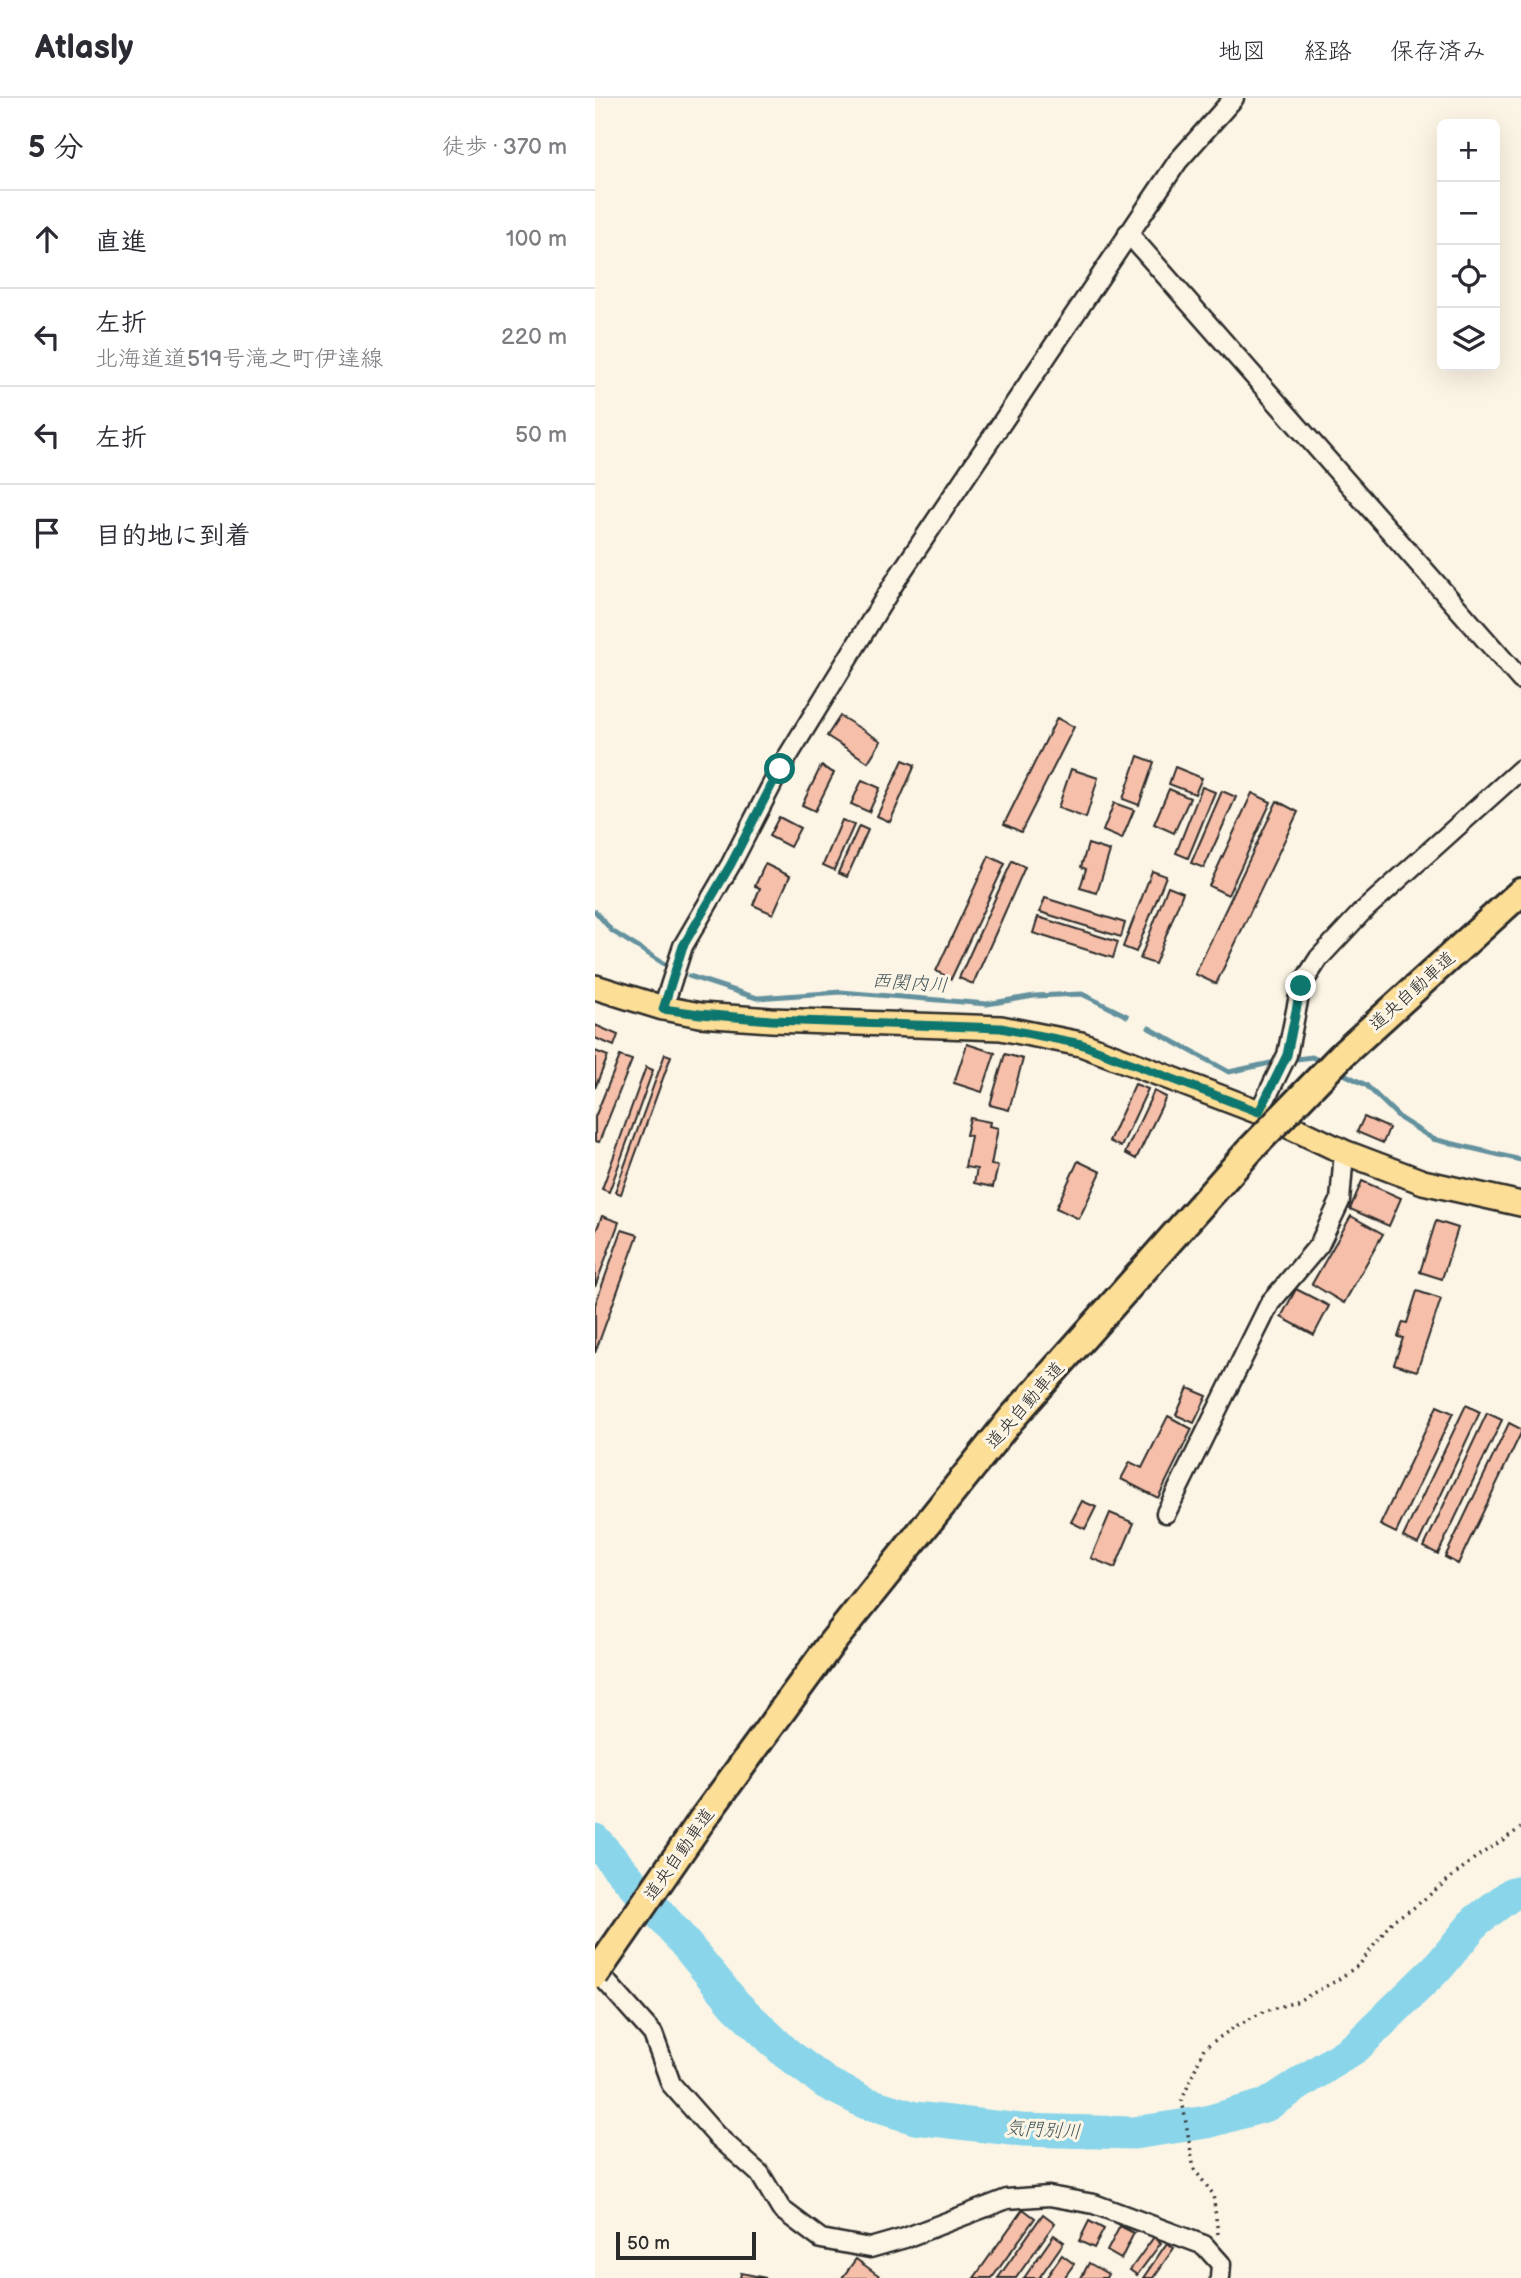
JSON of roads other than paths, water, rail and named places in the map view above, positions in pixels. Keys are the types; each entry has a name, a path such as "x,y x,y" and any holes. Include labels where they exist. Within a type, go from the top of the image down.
{"highway":[{"name":"道央自動車道","path":"595,1975 702,1820 830,1645 1011,1419 1249,1150 1343,1054 1521,892"}],"main road":[{"path":"595,987 663,1009 700,1014 771,1020 1001,1028 1081,1044 1259,1112 1344,1152 1423,1182 1521,1204"}],"street":[{"path":"663,1009 683,946 731,864 780,769 898,577 1178,161 1234,98"},
{"path":"1128,233 1521,680"},
{"path":"1259,1112 1284,1064 1301,986 1319,958 1361,913 1521,769"},
{"path":"1166,1513 1270,1303 1319,1245 1340,1201 1344,1152"},
{"path":"595,1969 653,2034 671,2084 716,2135 760,2174 781,2209 821,2239 870,2248 905,2238 1007,2199 1049,2196 1094,2204 1204,2245 1221,2271"}],"waterway":[{"name":"西関内川","path":"595,911 612,931 666,965"},
{"name":"西関内川","path":"689,976 757,998 841,992 987,1004 1034,996 1082,994 1127,1016"},
{"name":"西関内川","path":"1149,1028 1229,1072 1280,1061"},
{"name":"西関内川","path":"1289,1060 1312,1057 1324,1063"},
{"name":"西関内川","path":"1338,1071 1366,1085 1401,1119 1433,1139 1521,1160"},
{"name":"気門別川","path":"595,1840 735,2004 786,2053 826,2083 866,2103 915,2118 1021,2130 1134,2133 1207,2122 1267,2105 1356,2047 1441,1964 1476,1921 1513,1893 1521,1891"}]}
